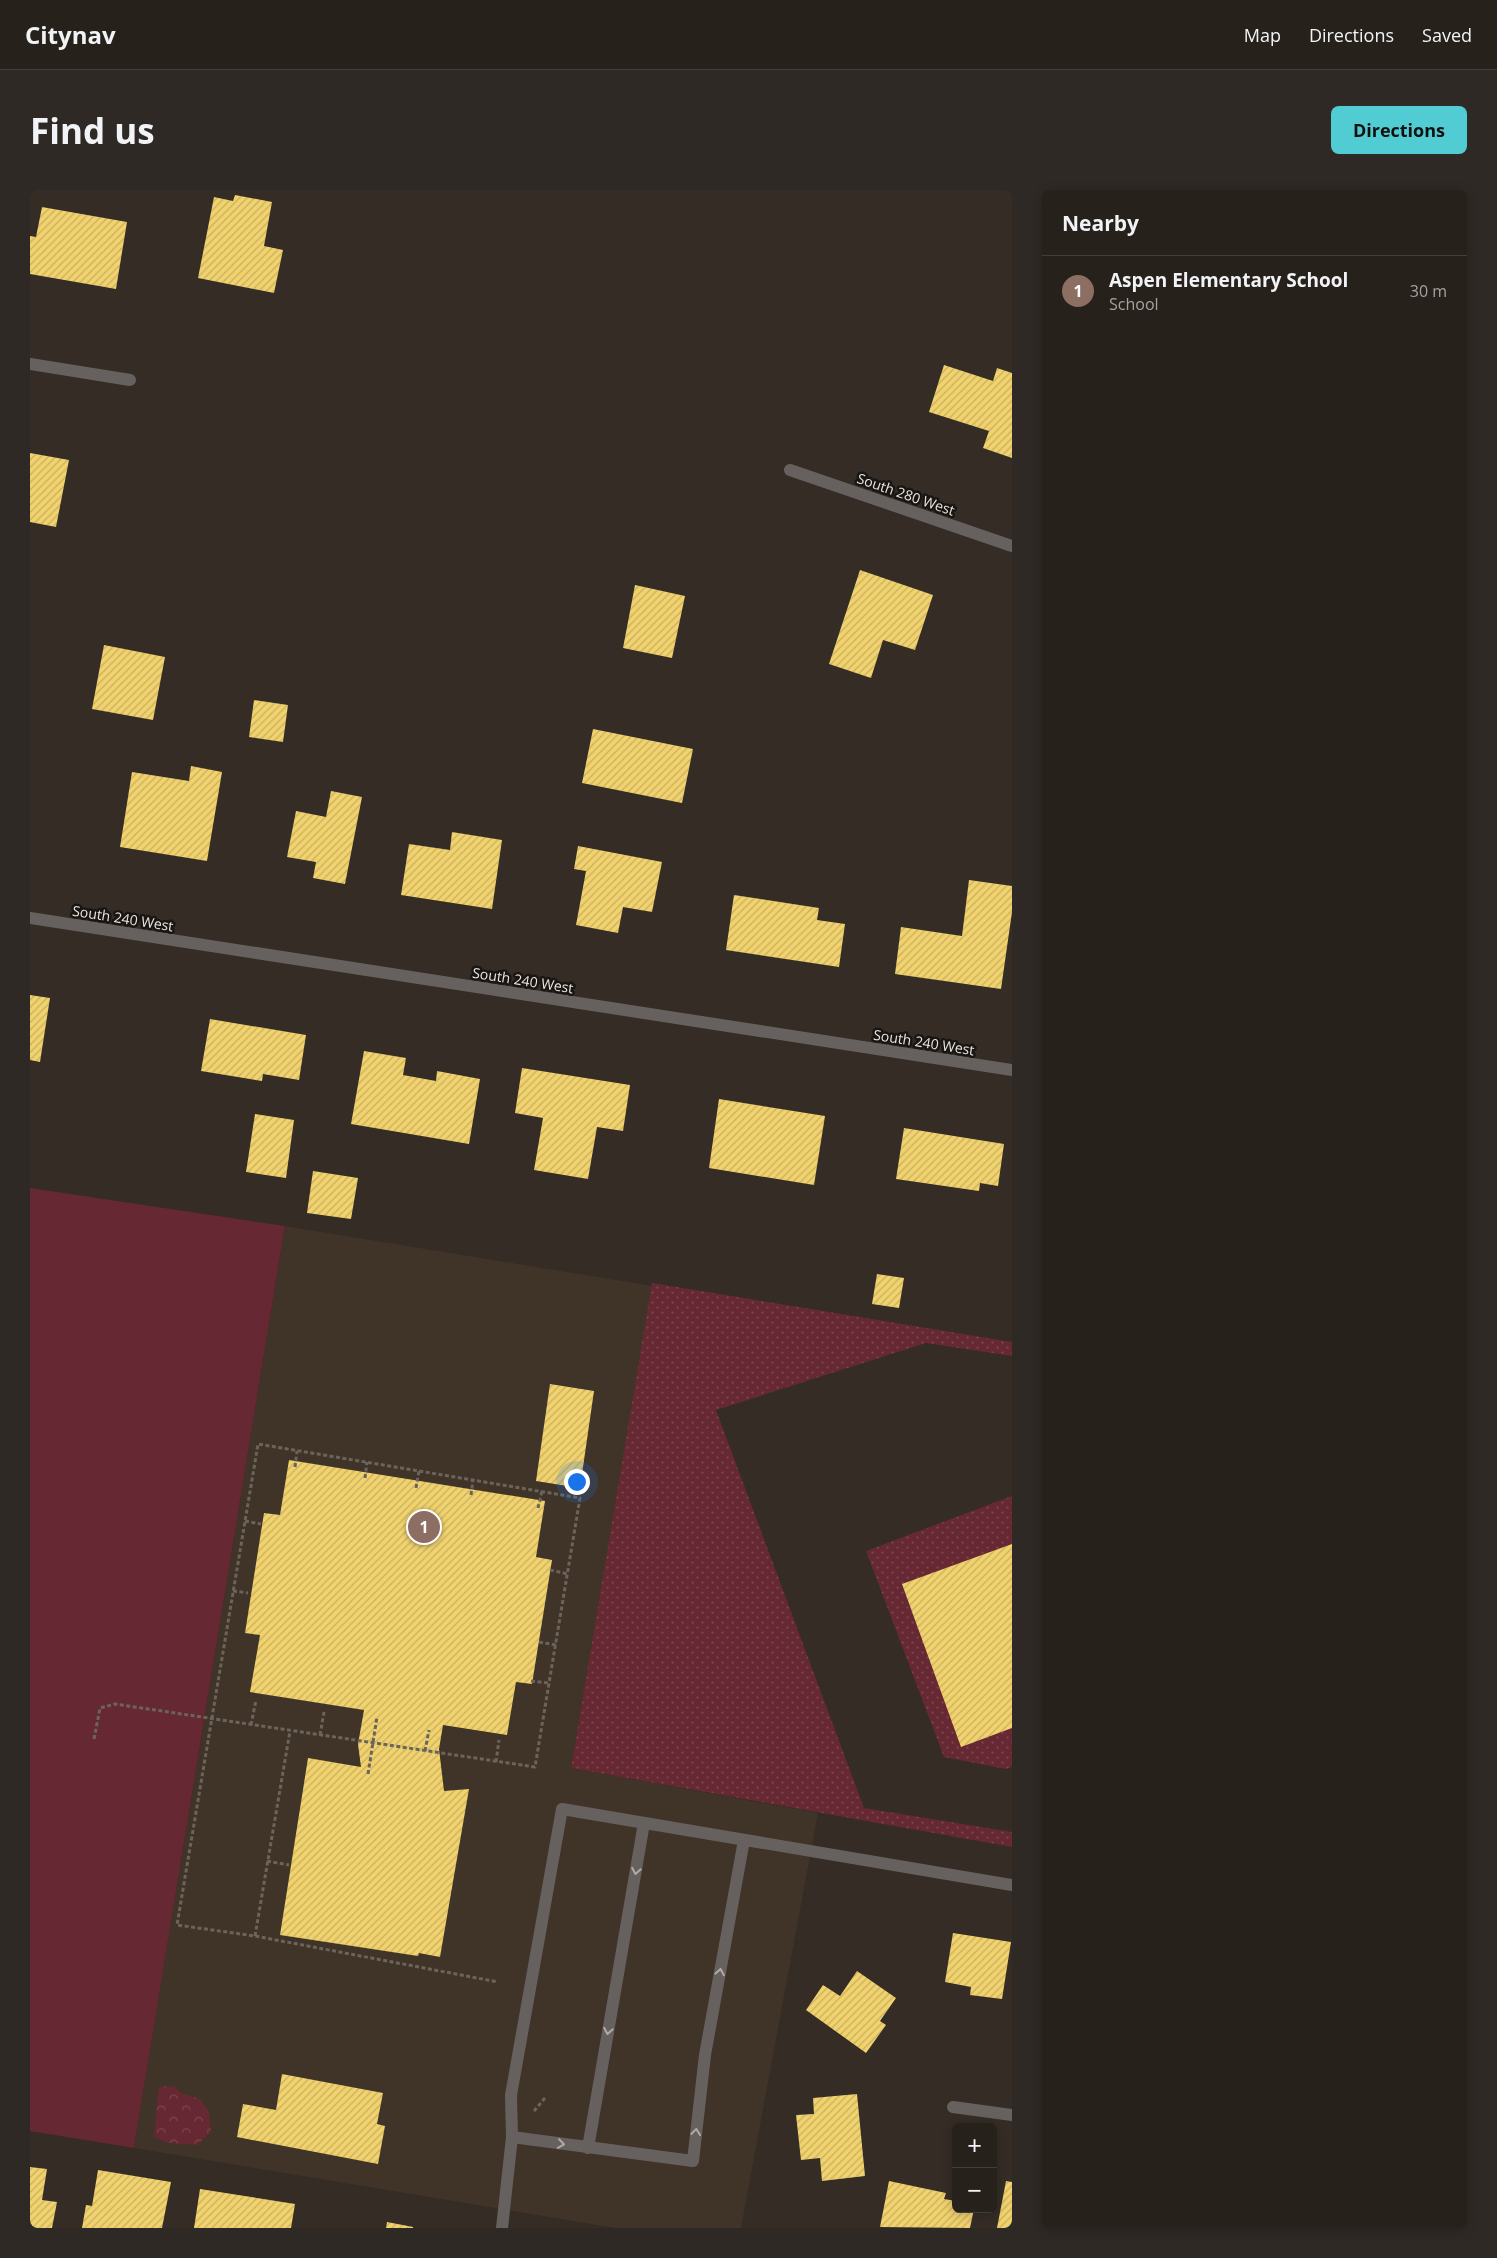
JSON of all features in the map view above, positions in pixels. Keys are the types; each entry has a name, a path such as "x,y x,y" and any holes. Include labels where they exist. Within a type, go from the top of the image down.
{"street":[{"path":"30,364 130,380"},
{"name":"South 280 West","path":"790,470 1012,546"},
{"name":"South 240 West","path":"30,918 1012,1070"},
{"path":"502,2228 512,2137 511,2095 562,1809 1012,1885"},
{"path":"588,2148 644,1823"},
{"path":"512,2137 692,2162 706,2055 744,1840"},
{"path":"953,2107 1012,2115"}],"path":[{"path":"94,1739 100,1708 115,1704 212,1718 496,1762 535,1767 580,1498 258,1444 233,1591 212,1718 177,1925 255,1936 498,1982"},
{"path":"294,1467 297,1451"},
{"path":"364,1478 367,1462"},
{"path":"416,1488 419,1471"},
{"path":"471,1495 473,1480"},
{"path":"538,1508 542,1491"},
{"path":"246,1521 261,1524"},
{"path":"550,1570 568,1574"},
{"path":"233,1591 248,1593"},
{"path":"539,1642 556,1645"},
{"path":"531,1681 549,1683"},
{"path":"251,1725 256,1700"},
{"path":"320,1735 324,1712"},
{"path":"368,1774 377,1717"},
{"path":"425,1751 429,1730"},
{"path":"255,1936 290,1731"},
{"path":"496,1762 499,1740"},
{"path":"267,1861 289,1865"}],"shaded area":[{"path":"285,1226 653,1286 571,1768 818,1813 741,2228 615,2228 134,2148"}],"green space":[{"path":"30,1188 285,1226 134,2148 30,2131"},
{"path":"652,1283 1012,1342 1012,1356 926,1343 716,1410 864,1808 1012,1832 1012,1847 571,1768"},
{"path":"1012,1496 1012,1767 1006,1769 944,1757 866,1551"},
{"path":"166,2086 175,2087 181,2093 200,2099 209,2112 211,2132 197,2145 168,2143 154,2137 159,2088"}],"building":[{"path":"235,195 272,202 264,246 283,250 274,293 198,278 214,197 233,201"},
{"path":"42,207 127,222 116,289 30,274 30,236 36,237"},
{"path":"944,365 993,381 997,368 1012,373 1012,458 983,448 989,431 929,412"},
{"path":"30,453 69,460 56,527 30,522"},
{"path":"860,570 933,595 915,650 883,640 871,678 829,664"},
{"path":"635,585 685,596 672,658 623,648"},
{"path":"104,645 165,657 153,720 92,709"},
{"path":"254,700 288,705 283,742 249,737"},
{"path":"593,729 693,749 682,803 582,783"},
{"path":"191,766 222,772 207,861 120,847 132,772 189,781"},
{"path":"331,791 362,797 345,884 313,878 316,862 287,857 296,811 326,817"},
{"path":"452,832 502,840 492,909 401,895 409,844 450,850"},
{"path":"578,846 662,862 652,912 623,907 618,933 576,925 586,871 574,869"},
{"path":"969,880 1012,886 1012,912 1001,989 895,974 901,927 962,936"},
{"path":"734,895 819,908 817,920 845,924 839,967 726,950"},
{"path":"30,995 50,998 40,1062 30,1060"},
{"path":"210,1019 306,1035 299,1080 263,1074 262,1081 201,1071"},
{"path":"364,1051 406,1058 403,1075 436,1081 437,1071 480,1079 469,1144 351,1124"},
{"path":"522,1068 630,1085 623,1131 597,1127 588,1179 534,1170 543,1118 515,1113"},
{"path":"719,1099 825,1116 814,1185 709,1168"},
{"path":"255,1114 294,1120 286,1178 246,1172"},
{"path":"904,1128 1004,1144 998,1186 980,1183 979,1191 896,1179"},
{"path":"313,1171 358,1178 351,1219 307,1213"},
{"path":"877,1274 904,1278 899,1308 872,1304"},
{"path":"550,1384 594,1391 580,1488 536,1481"},
{"path":"289,1460 545,1501 536,1557 552,1560 532,1684 516,1682 507,1735 443,1725 439,1749 444,1791 469,1789 440,1957 419,1953 418,1956 280,1935 308,1758 361,1767 358,1744 364,1710 250,1692 260,1635 245,1633 264,1513 280,1515"},
{"path":"1012,1544 1012,1728 961,1747 902,1584"},
{"path":"953,1933 1011,1942 1002,1999 970,1995 971,1987 945,1982"},
{"path":"857,1971 896,1998 880,2021 886,2025 866,2053 806,2010 823,1985 840,1996"},
{"path":"282,2074 383,2093 377,2124 385,2126 378,2164 237,2137 243,2104 276,2110"},
{"path":"857,2094 865,2176 822,2181 820,2158 801,2160 796,2115 814,2114 813,2098"},
{"path":"30,2167 47,2169 42,2200 57,2202 52,2228 30,2228"},
{"path":"98,2170 171,2182 162,2228 82,2228 86,2205 92,2206"},
{"path":"889,2181 946,2193 944,2199 952,2200 952,2213 973,2213 970,2228 880,2227"},
{"path":"1006,2181 1012,2182 1012,2228 997,2228"},
{"path":"200,2189 295,2204 291,2228 194,2228"},
{"path":"387,2222 413,2227 413,2228 386,2228"}],"place":[{"name":"Aspen Elementary School","path":"424,1527"}]}
